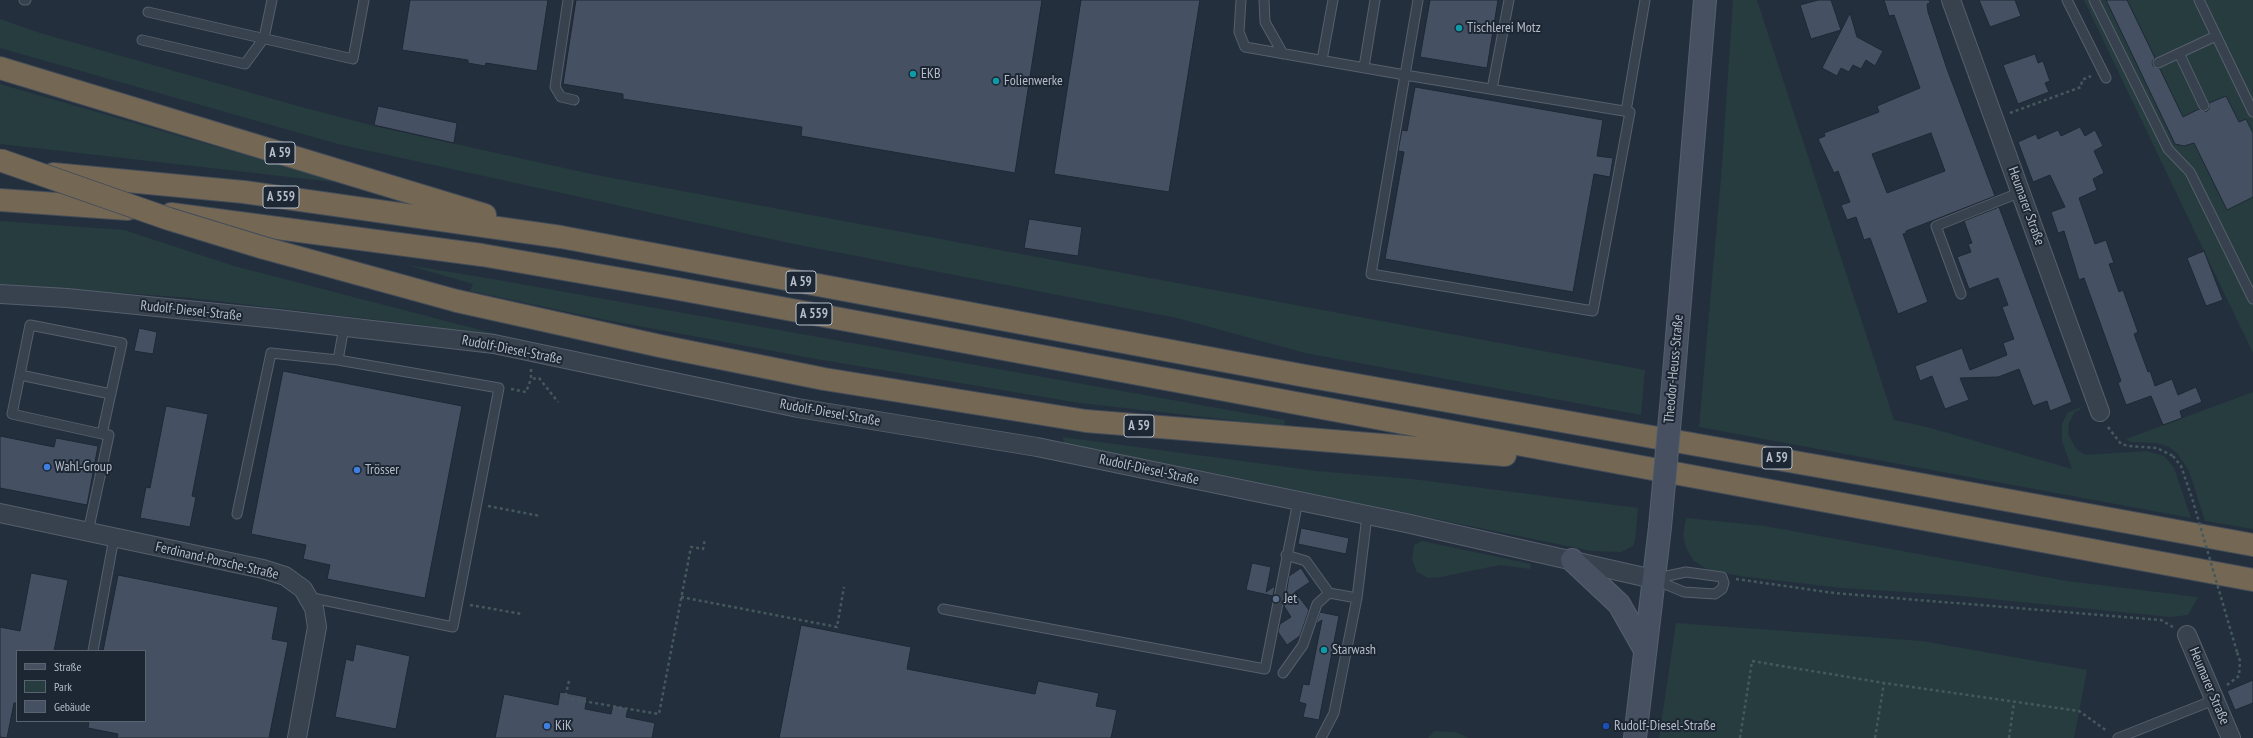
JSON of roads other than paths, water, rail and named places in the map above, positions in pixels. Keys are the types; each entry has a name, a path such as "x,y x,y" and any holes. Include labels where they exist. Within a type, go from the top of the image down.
{"highway":[{"name":"A 59","path":"0,68 561,238 1300,375 1891,478 2253,545"},
{"name":"A 59","path":"0,160 169,219 264,248 457,301 660,346 816,377 1086,421 1624,464 2253,580"},
{"name":"A 559","path":"0,169 244,192 561,238"},
{"name":"A 559","path":"0,200 91,206 193,216 482,255 673,288 1624,464"}],"main road":[{"name":"Theodor-Heuss-Straße","path":"1635,738 1660,527 1705,0"},
{"path":"1572,560 1619,604 1645,650"}],"street":[{"name":"Heumarer Straße","path":"1951,0 2100,412"},
{"name":"Rudolf-Diesel-Straße","path":"0,294 68,298 494,344 798,408 1037,447 1298,501 1653,579"},
{"name":"Ferdinand-Porsche-Straße","path":"0,513 264,569 285,576 303,589 314,608 317,628 297,738"},
{"name":"Heumarer Straße","path":"2187,635 2231,738"}],"lane":[{"path":"142,40 245,64 264,38 272,0"},
{"path":"148,12 353,59 364,0"},
{"path":"568,0 555,87 561,97 574,100"},
{"path":"1241,0 1239,32 1245,47 1283,54 1406,74 1630,112 1592,311 1371,274 1406,74 1418,0"},
{"path":"1264,0 1265,22 1283,54"},
{"path":"1322,60 1333,0"},
{"path":"1364,67 1375,0"},
{"path":"1492,89 1509,0"},
{"path":"1626,111 1645,0"},
{"path":"2067,0 2104,74"},
{"path":"2094,0 2168,149 2190,172 2253,299"},
{"path":"2199,0 2253,112"},
{"path":"2158,63 2216,36"},
{"path":"2179,53 2204,106"},
{"path":"1961,294 1936,226 2021,192"},
{"path":"88,532 109,435 102,434 12,414 30,325 122,343 102,434"},
{"path":"338,360 344,327"},
{"path":"237,514 271,352 338,360 499,388 453,627 308,597"},
{"path":"20,374 111,394"},
{"path":"943,609 1264,669 1298,501"},
{"path":"1321,738 1334,713 1357,598 1367,516"},
{"path":"93,650 114,538"},
{"path":"1286,555 1306,561 1329,593 1357,598"},
{"path":"1686,572 1722,577 1724,583 1722,589 1715,594 1684,592 1653,579 1686,572"},
{"path":"1283,673 1303,645 1317,604 1329,593"},
{"path":"2114,736 2213,696"}],"place":[{"name":"Tischlerei Motz","path":"1459,28"},
{"name":"EKB","path":"913,74"},
{"name":"Folienwerke","path":"996,81"},
{"name":"Wahl-Group","path":"47,467"},
{"name":"Trösser","path":"357,470"},
{"name":"Jet","path":"1276,599"},
{"name":"Starwash","path":"1324,650"},
{"name":"KiK","path":"547,726"},
{"name":"Rudolf-Diesel-Straße","path":"1606,726"}]}
